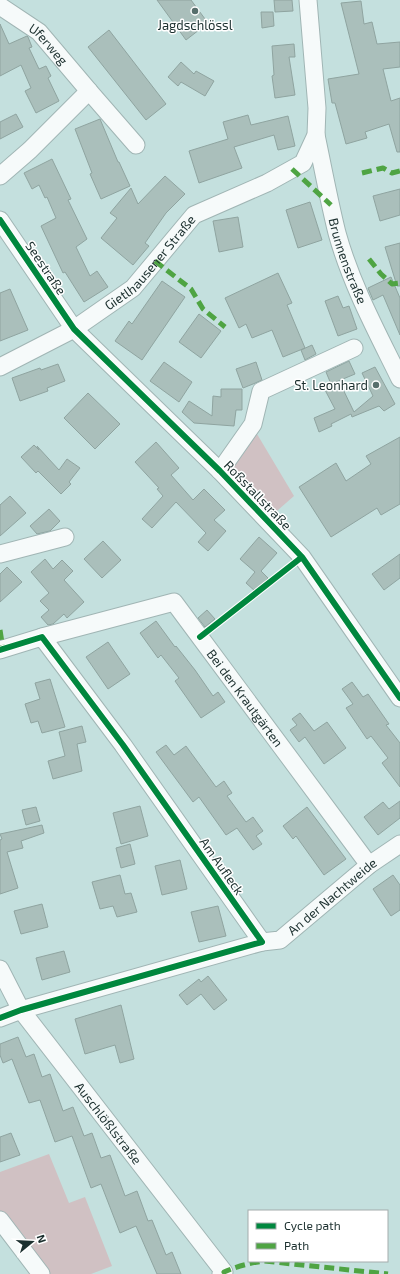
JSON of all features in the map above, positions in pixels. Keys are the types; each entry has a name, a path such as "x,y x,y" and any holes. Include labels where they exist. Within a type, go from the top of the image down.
{"street":[{"name":"Gietlhausener Straße","path":"0,367 74,329 133,288 194,215 267,183 303,163 316,135 317,108 308,0"},
{"name":"Uferweg","path":"0,6 40,32 89,92 136,144"},
{"path":"0,176 30,150 89,92"},
{"name":"Brunnenstraße","path":"316,135 338,234 352,274 373,324 400,379"},
{"name":"Seestraße","path":"0,220 74,329"},
{"name":"Roßstallstraße","path":"74,329 220,471 302,557 400,698"},
{"path":"220,471 253,424 261,391 354,348"},
{"path":"0,554 65,537"},
{"name":"Bei den Krautgärten","path":"42,637 174,602 369,865"},
{"path":"0,650 42,637"},
{"name":"Am Aufleck","path":"42,637 123,745 262,942"},
{"name":"An der Nachtweide","path":"262,942 280,940 369,865 400,844"},
{"path":"0,1018 20,1010 262,942"},
{"name":"Auschlößlstraße","path":"0,969 20,1010 223,1273"},
{"path":"0,1220 41,1274"}],"shaded area":[{"path":"254,429 294,496 270,517 225,470"},
{"path":"49,1154 69,1203 85,1197 112,1266 91,1274 47,1274 0,1212 0,1172"}],"building":[{"path":"157,0 191,0 208,23 186,40"},
{"path":"274,0 292,0 293,11 275,12"},
{"path":"361,1 364,24 372,22 377,44 400,42 400,67 383,69 391,101 400,98 400,152 397,152 389,124 365,132 367,138 346,144 335,103 332,103 328,79 359,74 341,3"},
{"path":"261,12 273,12 274,26 262,28"},
{"path":"0,24 9,44 27,36 28,37 32,47 29,48 39,69 46,66 51,76 48,78 59,101 36,113 25,91 31,88 21,65 0,76"},
{"path":"109,30 166,104 146,120 88,47"},
{"path":"294,44 295,57 289,57 295,95 275,98 272,76 274,75 272,46"},
{"path":"181,62 194,74 196,71 214,81 205,96 181,82 178,86 168,77"},
{"path":"16,114 23,127 0,139 0,122"},
{"path":"248,115 251,125 288,116 295,146 278,150 274,135 234,147 242,168 199,183 189,151 228,139 223,122"},
{"path":"100,119 130,186 101,199 90,174 92,173 75,129"},
{"path":"52,159 71,199 68,200 87,239 76,247 90,276 97,271 108,287 84,302 65,272 63,273 41,226 56,218 47,197 45,198 39,185 32,189 24,173"},
{"path":"165,176 185,194 166,213 145,243 149,246 133,265 101,238 117,218 110,213 131,188 138,204"},
{"path":"400,189 400,215 380,221 373,196"},
{"path":"310,202 322,240 298,248 286,210"},
{"path":"238,217 243,247 219,252 213,221"},
{"path":"400,243 400,286 397,286 385,247"},
{"path":"278,273 292,303 287,305 305,348 283,357 272,330 252,338 246,324 239,328 225,298"},
{"path":"391,277 400,298 400,335 383,295 373,300 368,288"},
{"path":"162,281 185,297 142,360 115,341 129,321 132,324"},
{"path":"10,289 28,330 0,341 0,293"},
{"path":"338,296 343,308 349,306 357,329 338,336 325,301"},
{"path":"199,314 221,331 201,358 179,342"},
{"path":"312,345 316,354 305,360 301,350"},
{"path":"349,361 355,374 331,384 326,372"},
{"path":"164,362 192,382 179,402 150,381"},
{"path":"256,362 262,380 243,388 236,369"},
{"path":"58,364 65,381 47,388 48,391 20,401 12,378 40,368 41,370"},
{"path":"375,367 395,404 384,411 379,406 352,417 351,414 319,432 314,418 335,409 325,390 340,383 354,412 373,396 362,373"},
{"path":"221,389 242,389 242,410 236,410 234,426 194,423 182,412 189,401 212,416 213,396 221,397"},
{"path":"88,393 120,424 95,449 64,418"},
{"path":"400,437 400,504 381,515 377,508 331,537 299,487 336,463 346,481 371,464 366,456"},
{"path":"156,442 179,468 171,475 193,500 204,489 225,510 214,520 226,531 208,551 198,542 206,533 176,502 152,528 142,519 163,496 157,489 159,488 135,462"},
{"path":"34,445 39,450 37,446 59,470 67,459 80,468 69,482 71,484 61,494 38,471 36,473 21,457"},
{"path":"10,496 26,513 0,536 0,505"},
{"path":"49,509 60,521 50,531 37,534 30,526"},
{"path":"259,537 277,553 261,571 268,578 256,592 246,583 255,572 240,559"},
{"path":"103,541 121,560 102,578 84,559"},
{"path":"400,554 400,578 384,590 372,574"},
{"path":"45,559 53,569 62,560 73,571 64,580 84,602 67,618 64,614 53,624 48,625 41,617 49,610 40,601 49,593 31,572"},
{"path":"7,567 22,582 0,602 0,574"},
{"path":"207,610 215,619 205,627 198,618"},
{"path":"156,621 175,647 176,646 195,670 213,696 218,692 225,702 201,718 175,681 179,678 161,655 158,658 140,633"},
{"path":"108,642 130,674 108,689 86,657"},
{"path":"50,679 65,727 42,733 38,721 31,723 25,704 40,699 35,683"},
{"path":"352,682 363,697 368,694 389,724 386,725 400,743 400,787 382,763 388,758 371,736 367,739 346,708 353,704 342,689"},
{"path":"300,713 314,731 327,722 346,748 324,764 305,737 299,742 290,730 297,725 292,719"},
{"path":"82,726 86,742 77,744 82,771 53,779 48,761 65,756 59,732"},
{"path":"166,745 174,755 186,746 216,787 224,781 232,793 227,796 246,822 253,817 263,831 256,836 262,844 253,850 237,828 226,835 199,797 193,802 156,752"},
{"path":"400,801 400,818 378,835 364,817 383,802 389,809"},
{"path":"140,806 148,836 121,844 113,813"},
{"path":"36,807 40,821 26,825 22,810"},
{"path":"307,807 346,859 324,875 296,836 293,839 283,826"},
{"path":"42,825 44,833 21,841 23,848 7,852 18,888 0,894 0,840 2,839 0,834"},
{"path":"130,844 135,864 121,868 116,848"},
{"path":"180,860 187,889 162,895 155,866"},
{"path":"120,875 125,894 131,893 137,912 117,917 113,906 100,909 92,882"},
{"path":"393,875 400,885 400,910 391,916 373,889"},
{"path":"42,904 48,927 21,934 14,911"},
{"path":"218,906 226,936 199,942 191,912"},
{"path":"64,951 70,972 42,980 36,958"},
{"path":"208,976 227,1000 214,1010 201,994 187,1005 179,995 199,979 201,982"},
{"path":"121,1005 134,1059 120,1063 115,1045 85,1054 75,1019"},
{"path":"18,1037 26,1057 34,1054 42,1077 50,1074 63,1111 73,1107 84,1136 92,1133 101,1158 110,1155 125,1196 137,1191 148,1221 152,1220 166,1255 172,1252 181,1274 157,1274 136,1226 120,1233 101,1184 91,1188 72,1136 55,1142 40,1100 29,1103 12,1059 3,1063 0,1055 0,1044"},
{"path":"11,1133 20,1155 0,1162 0,1137"}],"marked path":[{"path":"362,173 383,168 392,173 400,171"},
{"path":"292,169 331,205"},
{"path":"369,259 381,274 392,284 400,283"},
{"path":"155,261 191,289 203,309 225,327"},
{"path":"0,630 3,649"},
{"path":"226,1274 224,1272 234,1268 259,1262"},
{"path":"274,1262 388,1274"}],"cycle path":[{"path":"0,220 74,329 220,471 302,557 400,698"},
{"path":"200,637 302,557"},
{"path":"0,650 42,637 123,745 262,942 21,1010 0,1018"}],"place":[{"name":"Jagdschlössl","path":"195,11"},
{"name":"St. Leonhard","path":"376,385"}]}
